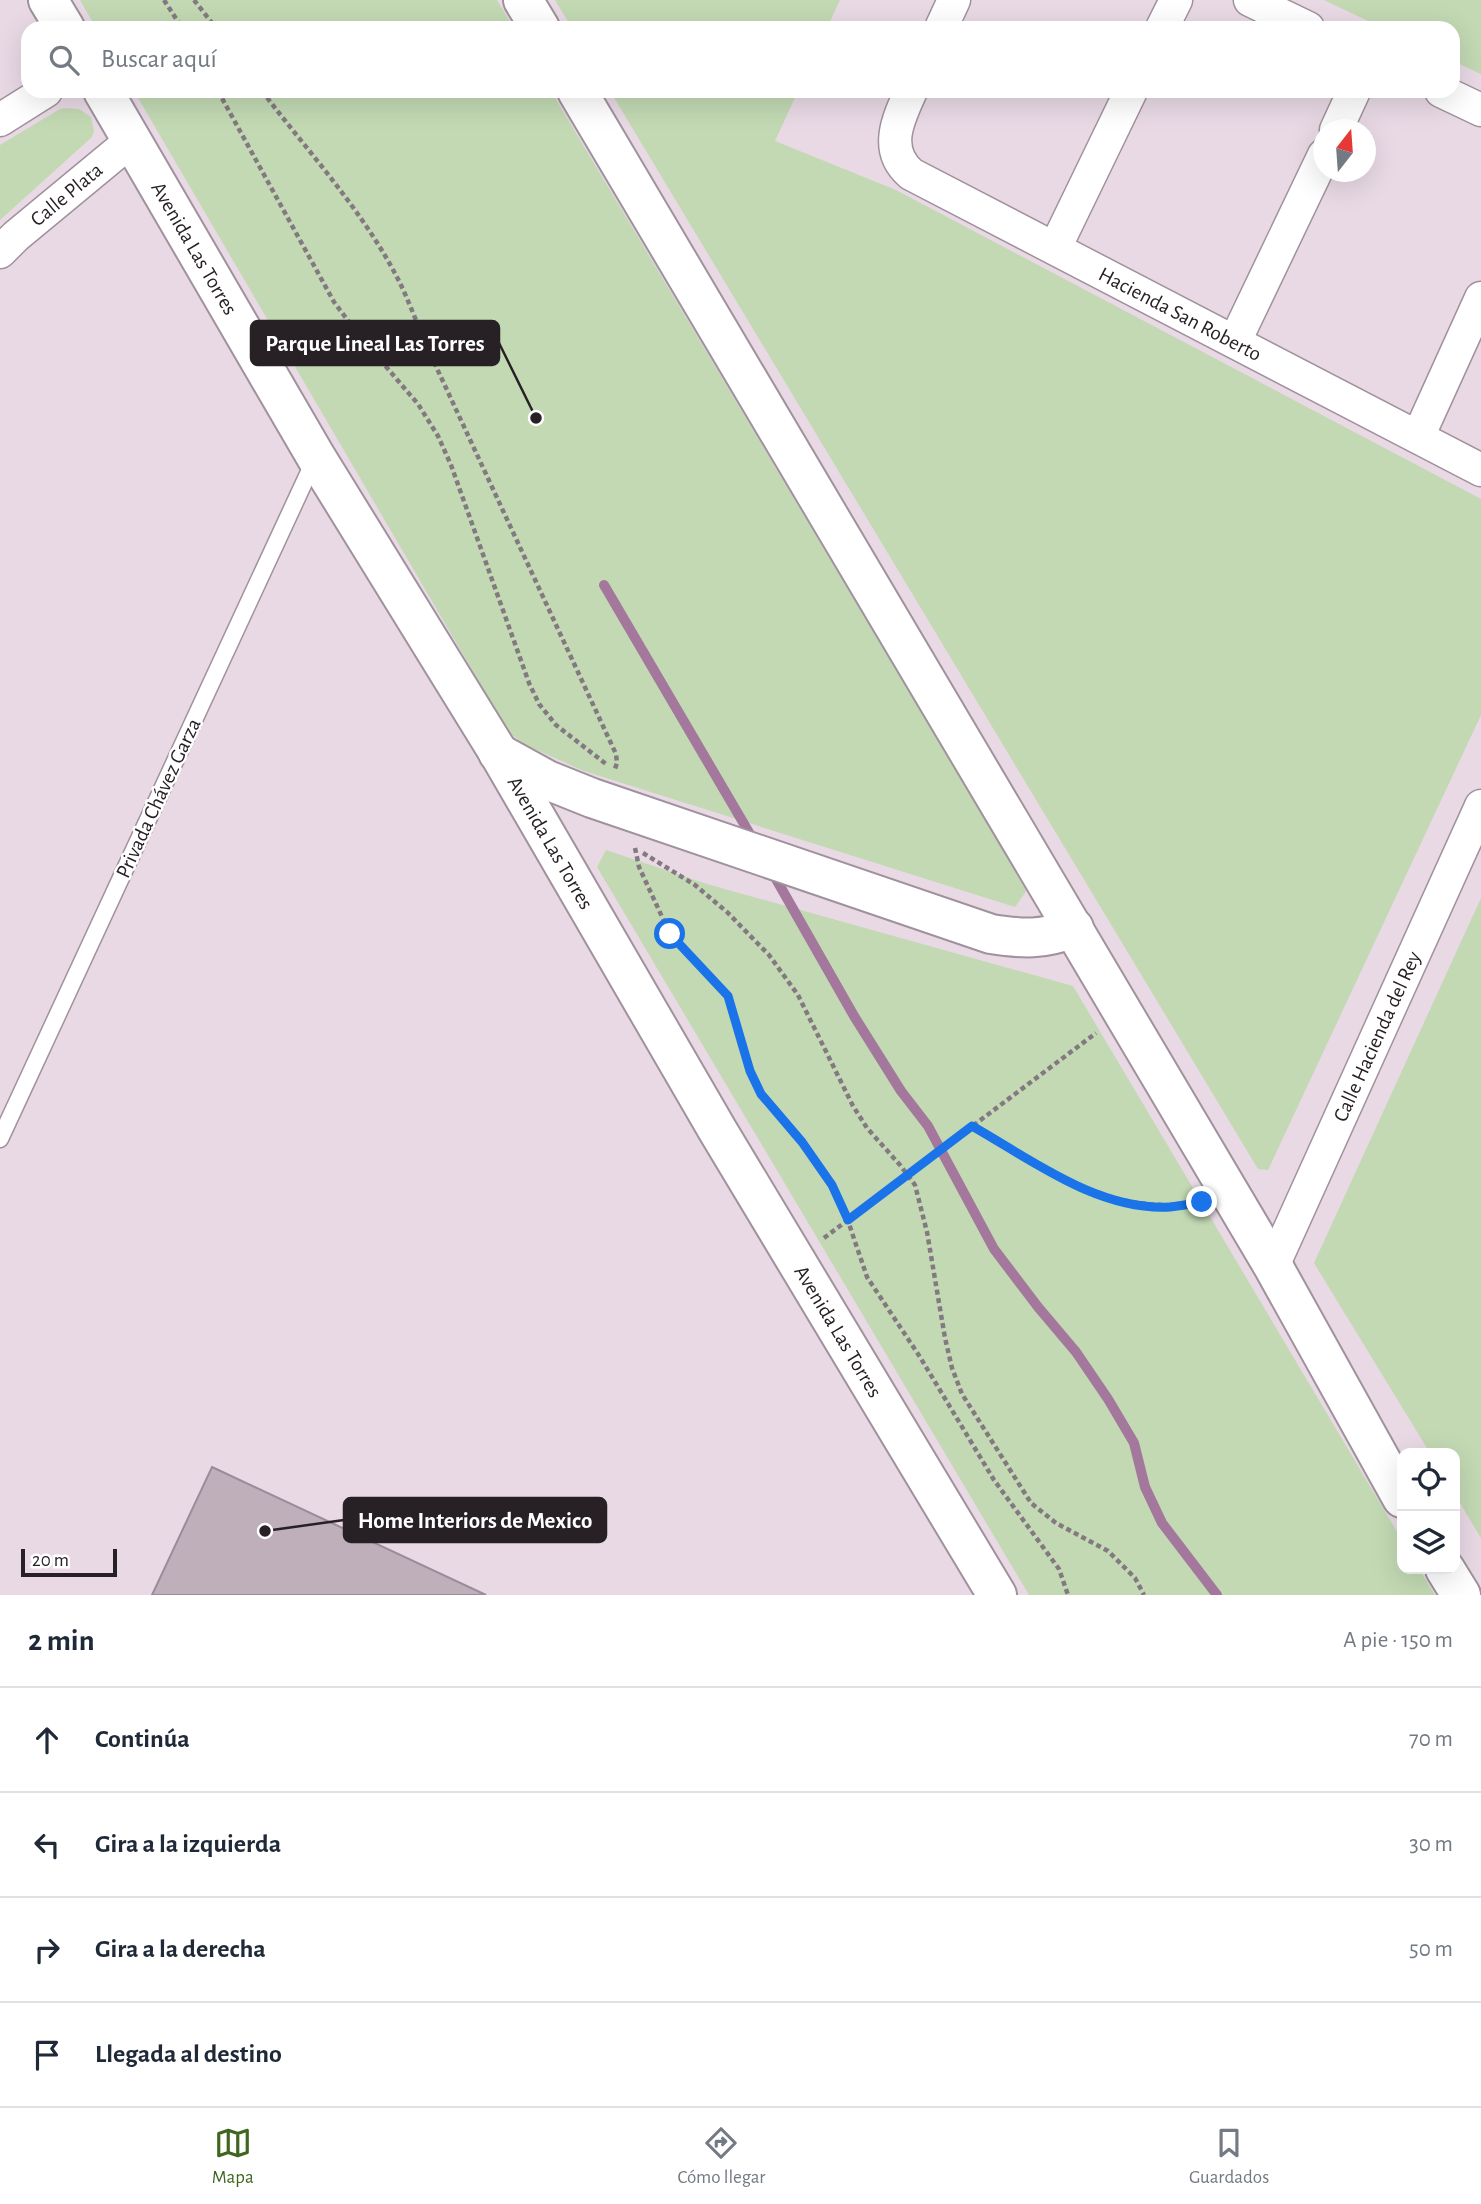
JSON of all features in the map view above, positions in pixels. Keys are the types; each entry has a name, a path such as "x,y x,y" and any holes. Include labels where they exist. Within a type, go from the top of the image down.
{"street":[{"path":"48,0 61,21"},
{"path":"523,0 536,21"},
{"path":"944,21 954,0"},
{"path":"1166,21 1176,0"},
{"path":"1250,0 1294,21"},
{"path":"0,120 35,98"},
{"name":"Avenida Las Torres","path":"107,98 316,457 498,752 718,1131 997,1595"},
{"path":"581,98 1273,1266 1397,1488"},
{"name":"Hacienda San Roberto","path":"908,98 898,118 894,144 897,157 911,174 1481,470"},
{"path":"1055,248 1128,98"},
{"path":"1341,119 1351,98"},
{"path":"1456,98 1481,110"},
{"name":"Calle Plata","path":"0,252 132,140"},
{"path":"1235,341 1313,178"},
{"path":"1418,437 1481,298"},
{"path":"498,752 547,780 603,785 991,934 1027,939 1052,936 1074,928"},
{"path":"544,833 562,815 603,785"},
{"name":"Calle Hacienda del Rey","path":"1273,1266 1481,806"},
{"path":"1448,1574 1461,1595"}],"lane":[{"name":"Privada Chávez Garza","path":"0,1139 316,457"}],"path":[{"path":"164,0 178,21"},
{"path":"194,0 210,21"},
{"path":"222,98 334,302 418,404 438,436 451,465 529,683 539,704 556,725 602,760 603,785"},
{"path":"636,836 639,867 663,921 677,944 728,996 750,1071 761,1094 802,1142 832,1185 848,1220 867,1277 920,1357 994,1480 1059,1569 1068,1595"},
{"path":"820,1241 1100,1030"},
{"path":"972,1126 1092,1193 1130,1203 1168,1207 1202,1202"}],"green space":[{"path":"80,0 497,0 510,21 92,21"},
{"path":"555,0 840,0 830,21 568,21"},
{"path":"1324,0 1481,0 1481,74 1460,64 1460,21 1368,21"},
{"path":"138,98 555,98 1027,890 1015,907 584,771 526,745 509,733"},
{"path":"614,98 795,98 775,141 896,190 1481,499 1481,715 1268,1170 1258,1169"},
{"path":"66,108 79,109 91,117 94,131 92,137 0,220 0,145"},
{"path":"606,850 707,884 1073,986 1397,1532 1397,1574 1422,1574 1435,1595 1029,1595 597,867"},
{"path":"1481,898 1481,1538 1460,1503 1460,1448 1427,1448 1314,1263"}],"building":[{"path":"212,1467 486,1595 152,1595"}],"waterway":[{"path":"604,585 754,841"},
{"path":"772,872 854,1016 901,1091 928,1126 994,1249 1076,1352 1108,1399 1134,1443 1145,1487 1162,1523 1217,1595"}],"place":[{"name":"Parque Lineal Las Torres","path":"536,418"},
{"name":"Home Interiors de Mexico","path":"265,1531"}],"route":[{"path":"670,934 728,996 750,1071 761,1094 802,1142 832,1185 848,1220 972,1126 1092,1193 1130,1203 1168,1207 1202,1202"}]}
